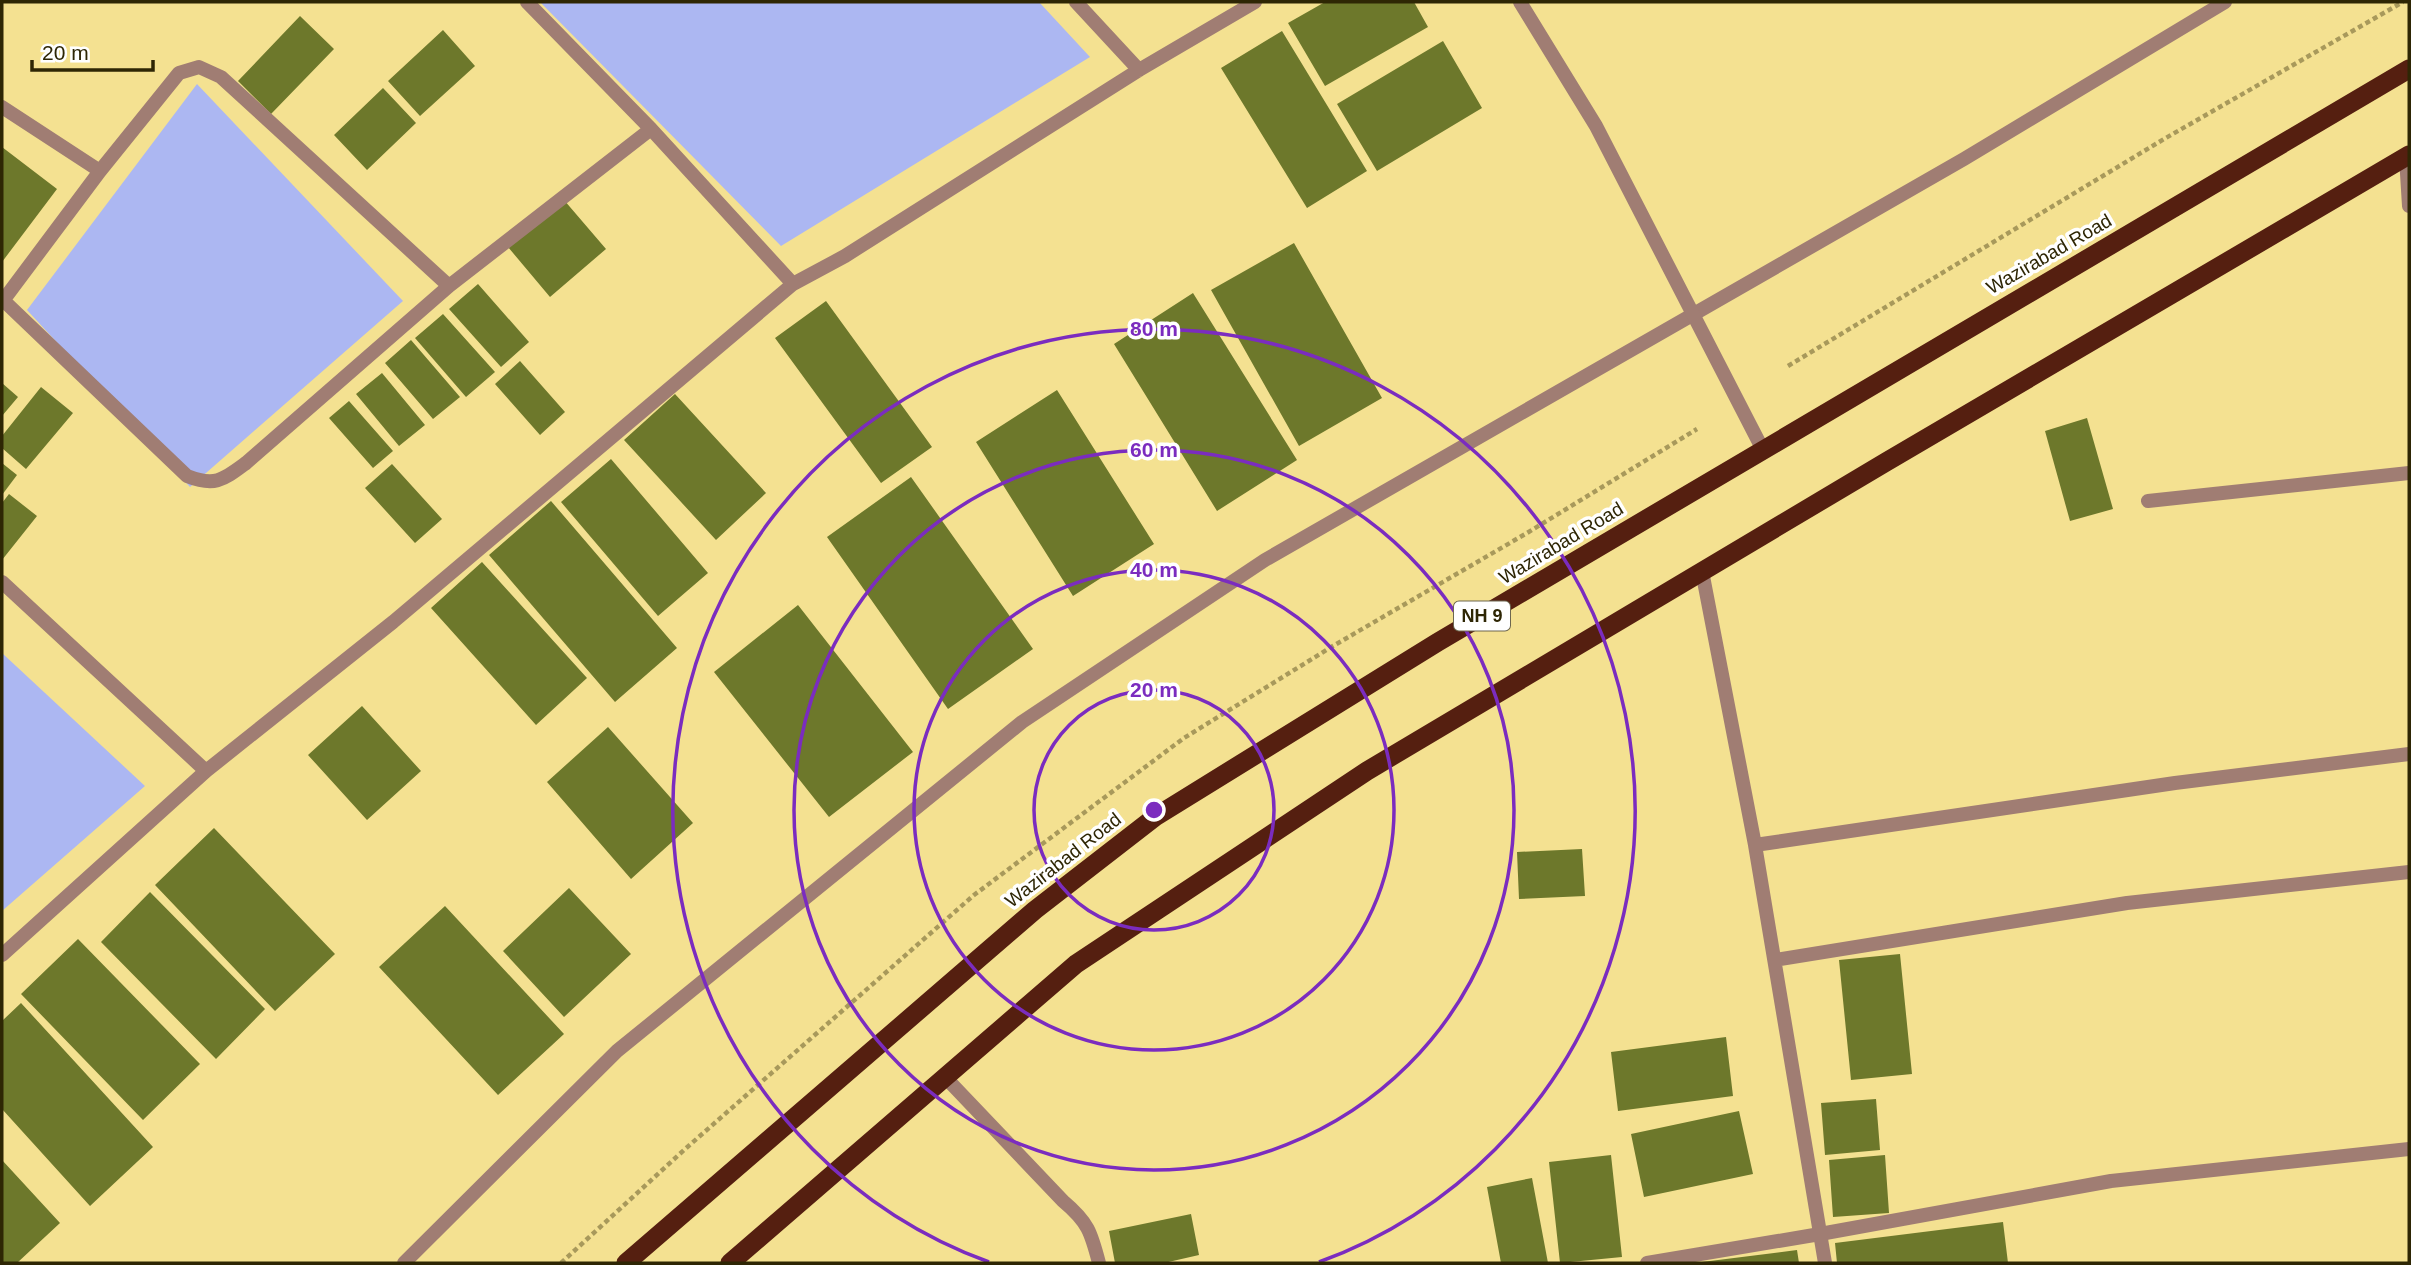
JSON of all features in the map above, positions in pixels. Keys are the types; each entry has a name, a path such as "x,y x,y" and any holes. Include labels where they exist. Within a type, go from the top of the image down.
{"highway":[{"name":"Wazirabad Road","path":"626,1263 1035,910 1155,817 1438,642 2409,69"},
{"path":"730,1263 1076,964 1367,771 2408,156"}],"street":[{"path":"527,2 651,129 793,284"},
{"path":"1076,2 1139,70"},
{"path":"4,948 206,771 393,622 793,284 845,256 1139,70 1255,2"},
{"path":"1520,2 1596,126 1763,450"},
{"path":"404,1263 617,1051 1021,722 1265,560 1964,159 2225,2"},
{"path":"449,286 221,77 200,67 179,73 100,171 3,301 187,476 203,482 223,481 449,286 651,129"},
{"path":"2,107 100,171"},
{"path":"2408,156 2409,206"},
{"path":"2148,501 2409,473"},
{"path":"1702,571 1755,845 1825,1263"},
{"path":"2,582 206,771"},
{"path":"1755,845 2175,783 2409,754"},
{"path":"1774,960 2127,903 2409,872"},
{"path":"945,1077 1063,1201 1083,1217 1093,1238 1099,1263"},
{"path":"1647,1263 2110,1181 2409,1149"}],"path":[{"path":"1787,366 2164,139 2403,2"}],"shaded area":[{"path":"540,2 1039,2 1090,57 781,246"},
{"path":"197,84 403,301 190,487 27,310"},
{"path":"2,653 145,786 2,911"}],"building":[{"path":"1325,2 1414,2 1428,27 1325,86 1288,23"},
{"path":"300,16 334,49 271,114 238,81"},
{"path":"443,30 475,66 420,116 388,81"},
{"path":"1282,31 1367,171 1307,208 1221,68"},
{"path":"1443,41 1482,108 1377,171 1337,104"},
{"path":"383,88 416,123 367,170 334,135"},
{"path":"2,147 57,189 2,262"},
{"path":"564,200 606,249 550,297 508,247"},
{"path":"1294,243 1382,398 1299,446 1211,290"},
{"path":"478,284 529,342 501,367 449,309"},
{"path":"1193,293 1297,460 1217,511 1114,344"},
{"path":"826,301 932,447 881,483 775,338"},
{"path":"443,314 495,372 466,397 415,338"},
{"path":"411,340 460,397 433,419 385,363"},
{"path":"520,361 565,412 540,435 495,384"},
{"path":"382,373 425,425 399,446 356,394"},
{"path":"2,383 18,397 2,416"},
{"path":"41,387 73,413 26,469 2,448 2,436"},
{"path":"1057,390 1154,544 1073,596 976,442"},
{"path":"675,394 766,493 716,540 624,440"},
{"path":"349,401 393,451 373,468 329,418"},
{"path":"2087,418 2113,509 2070,521 2045,431"},
{"path":"611,459 708,573 658,616 561,502"},
{"path":"2,463 17,475 2,495"},
{"path":"392,464 442,519 415,543 365,488"},
{"path":"911,477 1033,649 948,709 827,537"},
{"path":"9,494 37,516 2,560 2,503"},
{"path":"551,501 677,648 615,702 489,555"},
{"path":"482,562 587,678 536,725 431,608"},
{"path":"798,605 913,752 829,817 714,672"},
{"path":"362,706 421,771 367,820 308,755"},
{"path":"608,727 693,823 631,879 547,782"},
{"path":"214,828 335,954 275,1011 155,885"},
{"path":"1582,849 1585,896 1519,899 1517,852"},
{"path":"569,888 631,954 564,1017 503,951"},
{"path":"150,892 265,1009 216,1059 101,942"},
{"path":"445,906 564,1034 498,1095 379,967"},
{"path":"78,939 200,1064 143,1120 21,994"},
{"path":"1900,954 1912,1074 1851,1080 1839,960"},
{"path":"21,1003 153,1147 90,1206 2,1109 2,1021"},
{"path":"1726,1037 1733,1096 1618,1111 1611,1052"},
{"path":"1876,1099 1880,1150 1825,1155 1821,1103"},
{"path":"1739,1111 1753,1174 1644,1197 1631,1134"},
{"path":"1611,1155 1622,1257 1560,1263 1549,1162"},
{"path":"1885,1155 1889,1213 1833,1217 1829,1160"},
{"path":"2,1160 60,1223 17,1263 2,1263"},
{"path":"1532,1178 1548,1263 1501,1263 1487,1187"},
{"path":"1191,1214 1199,1255 1164,1263 1115,1263 1109,1231"},
{"path":"2003,1222 2008,1263 1837,1263 1835,1243"},
{"path":"1797,1250 1799,1263 1702,1263 1702,1262"}]}
